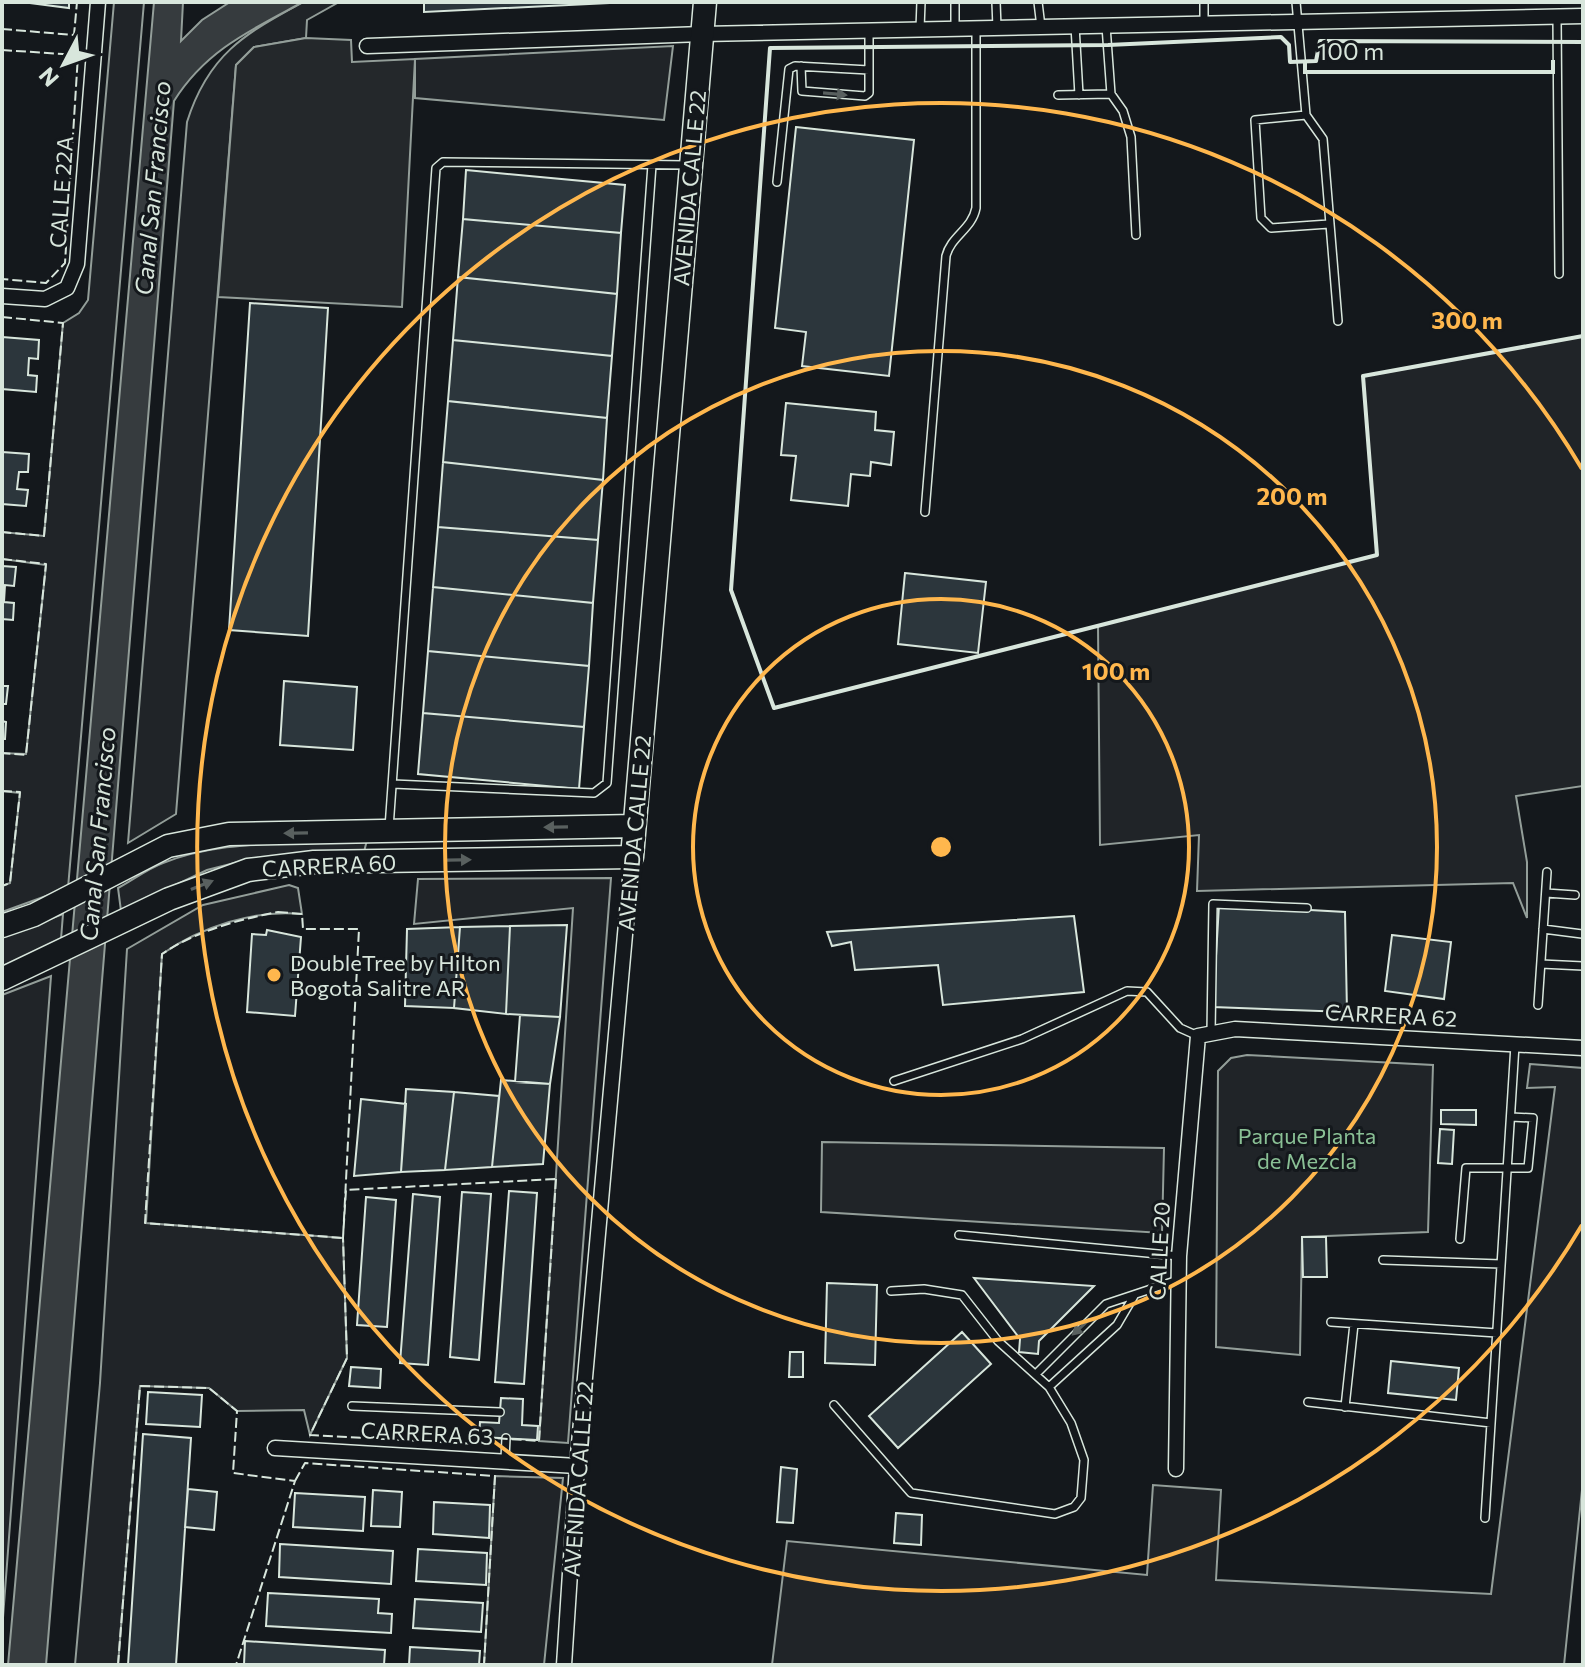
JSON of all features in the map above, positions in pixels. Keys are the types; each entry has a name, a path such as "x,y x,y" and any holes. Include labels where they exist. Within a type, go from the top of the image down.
{"street":[{"name":"CALLE 22A","path":"2,296 45,299 67,288 77,264 98,2"},
{"name":"AVENIDA CALLE 22","path":"564,1665 577,1466 705,2"},
{"path":"367,46 702,34 1583,16"},
{"name":"CARRERA 60","path":"2,926 34,915 168,846 229,834 634,826"},
{"path":"387,861 389,830"},
{"name":"CARRERA 60","path":"2,979 209,882 248,870 314,862 632,857"},
{"name":"CARRERA 62","path":"1204,1034 1235,1029 1583,1048"},
{"name":"CALLE 20","path":"1176,1469 1179,1256 1204,1034"},
{"name":"CARRERA 63","path":"275,1448 505,1459 577,1466"}],"lane":[{"path":"920,29 921,2"},
{"path":"955,2 955,29"},
{"path":"996,2 997,28"},
{"path":"1038,2 1041,27"},
{"path":"1204,2 1204,24"},
{"path":"1296,2 1306,115 1323,139 1338,321"},
{"path":"1557,16 1559,274"},
{"path":"1075,26 1079,95"},
{"path":"1106,26 1111,94 1123,111 1131,137 1136,235"},
{"path":"925,512 946,256 951,244 975,213 976,28"},
{"path":"801,66 802,91 865,96 869,93 869,31"},
{"path":"777,182 788,72 792,67 869,70"},
{"path":"1058,95 1111,94"},
{"path":"1306,115 1255,120 1261,218 1271,228 1329,224"},
{"path":"389,830 436,168 443,162 690,166"},
{"path":"393,784 594,793 607,783 652,165"},
{"path":"1538,1005 1547,872"},
{"path":"1546,893 1575,895"},
{"path":"894,1081 1022,1039 1127,991 1147,992 1180,1028 1204,1034 1213,904 1307,908"},
{"path":"1543,929 1582,934"},
{"path":"1541,964 1583,966"},
{"path":"1485,1518 1515,1044"},
{"path":"1460,1239 1466,1168 1528,1168 1533,1118 1511,1117"},
{"path":"959,1235 1179,1256"},
{"path":"1383,1260 1501,1264"},
{"path":"1037,1373 1106,1304 1178,1280"},
{"path":"834,1405 911,1493 1055,1514 1074,1507 1081,1498 1084,1460 1071,1423 1037,1373 998,1341 962,1295 924,1289 891,1291"},
{"path":"1049,1387 1117,1325 1134,1296"},
{"path":"1331,1322 1497,1333"},
{"path":"1345,1407 1354,1324"},
{"path":"1308,1402 1491,1423"},
{"path":"352,1406 500,1412"},
{"path":"505,1459 506,1438"}],"green space":[{"path":"114,2 144,2 68,888 2,912 2,886 10,883 20,793 2,791 2,753 26,754 46,565 2,559 2,532 44,536 63,323 79,313 88,300"},
{"path":"303,2 339,2 307,20 306,38 254,47 236,65 176,814 128,843 187,122 206,79 217,63 246,36"},
{"path":"673,46 664,120 415,98 415,59"},
{"path":"1583,336 1583,786 1516,796 1527,862 1527,918 1513,883 1197,891 1199,835 1100,845 1098,626 1377,555 1363,376"},
{"path":"367,840 364,852 254,858 207,870 121,911 118,888 146,871 182,856 222,848"},
{"path":"611,878 568,1443 539,1441 573,908 414,924 418,879"},
{"path":"289,885 298,888 302,914 266,914 229,922 177,944 162,954 146,1223 343,1238 347,1358 310,1435 304,1410 237,1411 209,1388 140,1386 118,1665 75,1665 100,1383 127,949 203,905"},
{"path":"63,914 61,939 2,968 2,937"},
{"path":"51,976 2,1631 2,995"},
{"name":"Parque Planta de Mezcla","path":"1247,1055 1433,1065 1428,1232 1302,1237 1300,1355 1216,1347 1218,1071 1231,1058"},
{"path":"1530,1064 1583,1068 1583,1480 1564,1665 772,1665 787,1541 1147,1575 1153,1485 1221,1490 1216,1580 1491,1594 1555,1087 1527,1088"},
{"path":"822,1142 1164,1148 1162,1233 821,1212"},
{"path":"495,1476 563,1478 544,1665 484,1665"}],"shaded area":[{"path":"306,38 351,40 352,62 415,59 402,307 218,297 236,65 254,47"}],"water":[{"name":"Canal San Francisco","path":"154,2 183,2 181,41 202,20 230,2 303,2 248,32 215,55 200,68 174,101 46,1665 8,1665"}],"building":[{"path":"22,2 69,2 69,8"},
{"path":"424,2 630,2 424,12"},
{"path":"796,127 914,140 889,376 802,366 806,332 775,328"},
{"path":"466,170 625,185 621,233 463,219"},
{"path":"463,219 621,233 617,294 458,277"},
{"path":"458,277 617,294 612,356 453,340"},
{"path":"250,303 328,308 308,636 229,630"},
{"path":"2,337 39,340 38,359 29,358 28,375 37,376 36,392 2,389"},
{"path":"453,340 612,356 607,418 448,401"},
{"path":"448,401 607,418 603,480 443,462"},
{"path":"786,403 876,412 875,430 894,432 891,465 871,462 870,476 851,474 848,506 791,500 796,456 781,455"},
{"path":"2,452 29,454 28,472 19,472 17,489 28,490 26,506 2,504"},
{"path":"443,462 603,480 598,540 438,527"},
{"path":"438,527 598,540 593,603 433,587"},
{"path":"2,566 16,567 14,586 5,585 4,602 14,603 13,620 2,619"},
{"path":"905,573 986,582 978,653 898,644"},
{"path":"433,587 593,603 589,666 428,651"},
{"path":"428,651 589,666 584,727 423,713"},
{"path":"284,681 357,687 353,750 280,745"},
{"path":"2,686 8,686 6,704 2,704"},
{"path":"423,713 584,727 579,789 418,774"},
{"path":"2,721 6,722 5,739 2,739"},
{"path":"1219,905 1345,912 1347,1012 1213,1007"},
{"path":"1074,916 1084,992 943,1005 938,965 855,970 851,942 832,946 827,932"},
{"path":"567,925 560,1017 506,1014 510,926"},
{"path":"510,926 506,1014 454,1008 460,927"},
{"path":"460,927 454,1008 405,1006 407,929"},
{"name":"DoubleTree by Hilton Bogota Salitre AR","path":"267,930 301,937 295,1016 247,1012 252,934 266,935"},
{"path":"1392,935 1451,942 1444,999 1385,991"},
{"path":"520,1015 560,1017 550,1084 515,1082"},
{"path":"501,1080 550,1084 543,1164 492,1167"},
{"path":"406,1089 454,1092 445,1170 401,1172"},
{"path":"454,1092 499,1096 492,1167 445,1170"},
{"path":"361,1099 406,1104 401,1172 354,1176"},
{"path":"1441,1110 1476,1110 1476,1125 1441,1124"},
{"path":"1440,1129 1454,1130 1452,1164 1438,1163"},
{"path":"509,1191 537,1193 524,1384 495,1382"},
{"path":"462,1192 491,1194 479,1360 450,1357"},
{"path":"413,1194 440,1197 428,1365 400,1363"},
{"path":"366,1197 396,1200 387,1327 357,1325"},
{"path":"1302,1237 1326,1237 1327,1277 1303,1277"},
{"path":"974,1278 1094,1286 1039,1341 1038,1354 1019,1352 1020,1339"},
{"path":"827,1283 877,1285 875,1365 825,1363"},
{"path":"962,1332 991,1364 898,1448 869,1416"},
{"path":"790,1352 803,1352 803,1377 789,1377"},
{"path":"1391,1361 1459,1368 1456,1400 1388,1393"},
{"path":"351,1367 381,1369 380,1388 349,1386"},
{"path":"148,1392 202,1395 200,1427 146,1424"},
{"path":"501,1398 523,1399 522,1425 538,1426 537,1440 479,1437 480,1422 499,1423"},
{"path":"143,1434 191,1438 176,1665 128,1665"},
{"path":"781,1467 797,1469 793,1523 777,1522"},
{"path":"188,1489 217,1492 214,1530 185,1527"},
{"path":"373,1490 402,1492 400,1527 371,1526"},
{"path":"295,1493 365,1497 363,1531 293,1527"},
{"path":"434,1502 490,1505 489,1538 433,1534"},
{"path":"896,1513 922,1515 921,1545 894,1543"},
{"path":"280,1544 393,1551 391,1584 279,1577"},
{"path":"418,1549 487,1553 486,1585 416,1581"},
{"path":"268,1593 379,1599 378,1613 392,1614 391,1633 266,1626"},
{"path":"415,1599 483,1603 481,1632 413,1628"},
{"path":"245,1641 385,1650 384,1665 244,1665"},
{"path":"410,1647 480,1651 479,1665 409,1665"}],"fence":[{"path":"2,29 74,35 77,2"},
{"path":"2,50 78,55 65,263 46,283 2,279"},
{"path":"2,317 63,323 44,536 2,532"},
{"path":"2,559 46,564 26,755 2,753"},
{"path":"2,791 20,792 10,883 2,886"},
{"path":"278,912 302,914 303,929 359,929 343,1238 145,1223 162,954 217,927 278,912"},
{"path":"556,1179 539,1441 479,1437 479,1444 310,1435 347,1358 343,1238 346,1190 556,1179"},
{"path":"118,1665 140,1386 209,1388 237,1411 233,1473 295,1481 236,1665"},
{"path":"295,1481 305,1463 495,1476 484,1665"}],"wall":[{"path":"1583,42 1320,41 1316,61 1290,62 1289,45 1281,37 1108,45 770,48 731,590 774,708 1377,555 1363,376 1583,336"}],"place":[{"name":"DoubleTree by Hilton Bogota Salitre AR","path":"274,975"}]}
